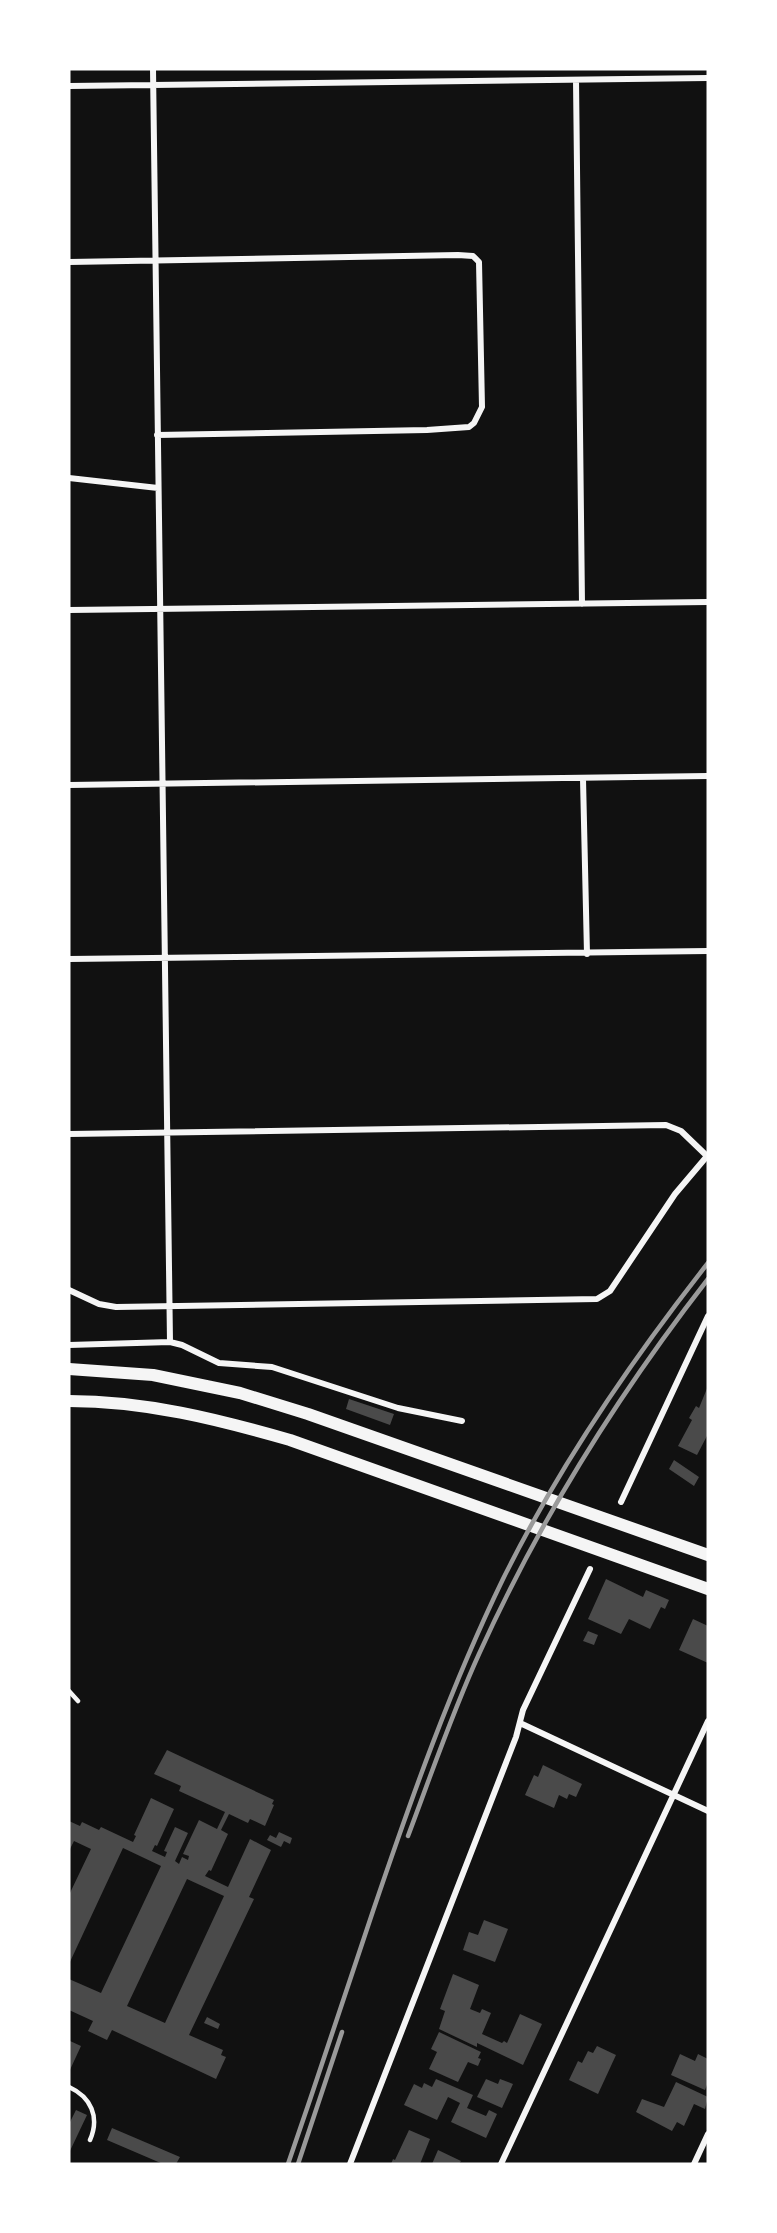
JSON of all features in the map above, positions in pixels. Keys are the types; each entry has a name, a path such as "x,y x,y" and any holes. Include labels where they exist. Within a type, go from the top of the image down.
{"main road":[{"path":"69,1369 153,1375 240,1393 406,1448 708,1555"},
{"path":"69,1401 126,1404 177,1411 290,1440 708,1589"}],"street":[{"path":"153,69 170,1342"},
{"path":"69,86 708,78"},
{"path":"576,80 582,604"},
{"path":"69,262 458,255 473,256 479,262 482,407 474,423 463,429 157,435"},
{"path":"69,478 158,488"},
{"path":"69,610 708,602"},
{"path":"69,785 708,776"},
{"path":"583,779 587,954"},
{"path":"69,959 708,951"},
{"path":"69,1134 666,1125 681,1131 708,1155 675,1194 610,1291 597,1299 168,1307 107,1306 69,1290"},
{"path":"621,1502 708,1316"},
{"path":"69,1345 170,1342 182,1345 219,1363 272,1367 398,1408 462,1421"},
{"path":"350,2164 520,1723 523,1710 590,1569"},
{"path":"501,2164 708,1721"},
{"path":"520,1723 708,1811"},
{"path":"694,2164 708,2134"}],"lane":[{"path":"69,1690 78,1701"},
{"path":"69,2087 80,2093 91,2106 95,2123 90,2140"}],"building":[{"path":"708,1386 708,1434 697,1455 678,1446 692,1420 689,1418 696,1406 699,1408"},
{"path":"349,1399 394,1414 390,1425 346,1409"},
{"path":"674,1460 699,1477 694,1486 669,1469"},
{"path":"606,1579 643,1597 646,1590 669,1600 665,1609 661,1607 650,1629 629,1619 621,1634 588,1619"},
{"path":"693,1619 708,1626 708,1663 679,1650"},
{"path":"588,1631 598,1635 594,1645 583,1641"},
{"path":"167,1750 274,1800 265,1826 250,1819 248,1823 229,1814 221,1830 228,1834 211,1871 209,1870 205,1876 228,1887 250,1839 271,1850 249,1897 254,1899 189,2035 223,2050 221,2055 226,2057 216,2079 112,2030 107,2040 88,2031 93,2021 69,2010 69,1979 101,1993 161,1866 123,1848 69,1964 69,1895 91,1849 74,1841 69,1851 69,1821 80,1826 82,1822 99,1830 101,1827 133,1842 151,1798 174,1809 157,1846 155,1845 152,1851 165,1857 167,1852 164,1851 175,1827 188,1833 175,1861 179,1864 182,1857 188,1860 189,1856 183,1854 199,1820 217,1829 225,1812 179,1791 181,1786 154,1774","holes":["187,1879 224,1896 165,2023 127,2006"]},
{"path":"543,1765 582,1784 576,1797 569,1794 567,1799 559,1795 554,1808 525,1795 534,1775 538,1777"},
{"path":"279,1832 292,1838 290,1844 284,1841 281,1847 267,1840 270,1835 276,1838"},
{"path":"484,1920 508,1929 495,1962 463,1950 469,1932 478,1935"},
{"path":"453,1974 479,1985 470,2009 480,2013 482,2009 491,2013 482,2034 507,2043 520,2014 542,2024 523,2065 477,2043 477,2047 439,2029 445,2011 440,2009"},
{"path":"207,2017 220,2024 218,2029 204,2023"},
{"path":"439,2032 481,2052 478,2066 468,2062 458,2082 429,2069 437,2052 431,2049"},
{"path":"70,2041 81,2046 69,2072 69,2043"},
{"path":"597,2046 616,2055 598,2094 569,2080 578,2061 582,2063 588,2051 593,2053"},
{"path":"680,2054 695,2061 698,2054 708,2059 708,2082 705,2090 671,2075"},
{"path":"436,2079 473,2095 467,2108 486,2116 489,2110 497,2114 486,2138 451,2122 460,2103 448,2097 437,2120 404,2105 414,2084 422,2088 424,2083 432,2087"},
{"path":"486,2079 498,2084 500,2079 513,2084 502,2108 477,2097"},
{"path":"676,2082 708,2097 705,2109 694,2104 684,2126 677,2122 672,2131 636,2112 642,2099 664,2107"},
{"path":"76,2110 87,2115 69,2153 69,2124"},
{"path":"112,2128 180,2157 176,2164 163,2164 107,2140"},
{"path":"409,2130 430,2139 420,2164 391,2164 393,2159 395,2160"},
{"path":"438,2150 461,2161 459,2164 432,2164"}],"railway":[{"path":"288,2164 417,1785 484,1619 525,1537 572,1455 651,1338 708,1263"},
{"path":"408,1836 469,1676 528,1555 554,1507 612,1413 642,1368 708,1279"},
{"path":"298,2164 342,2032"}]}
